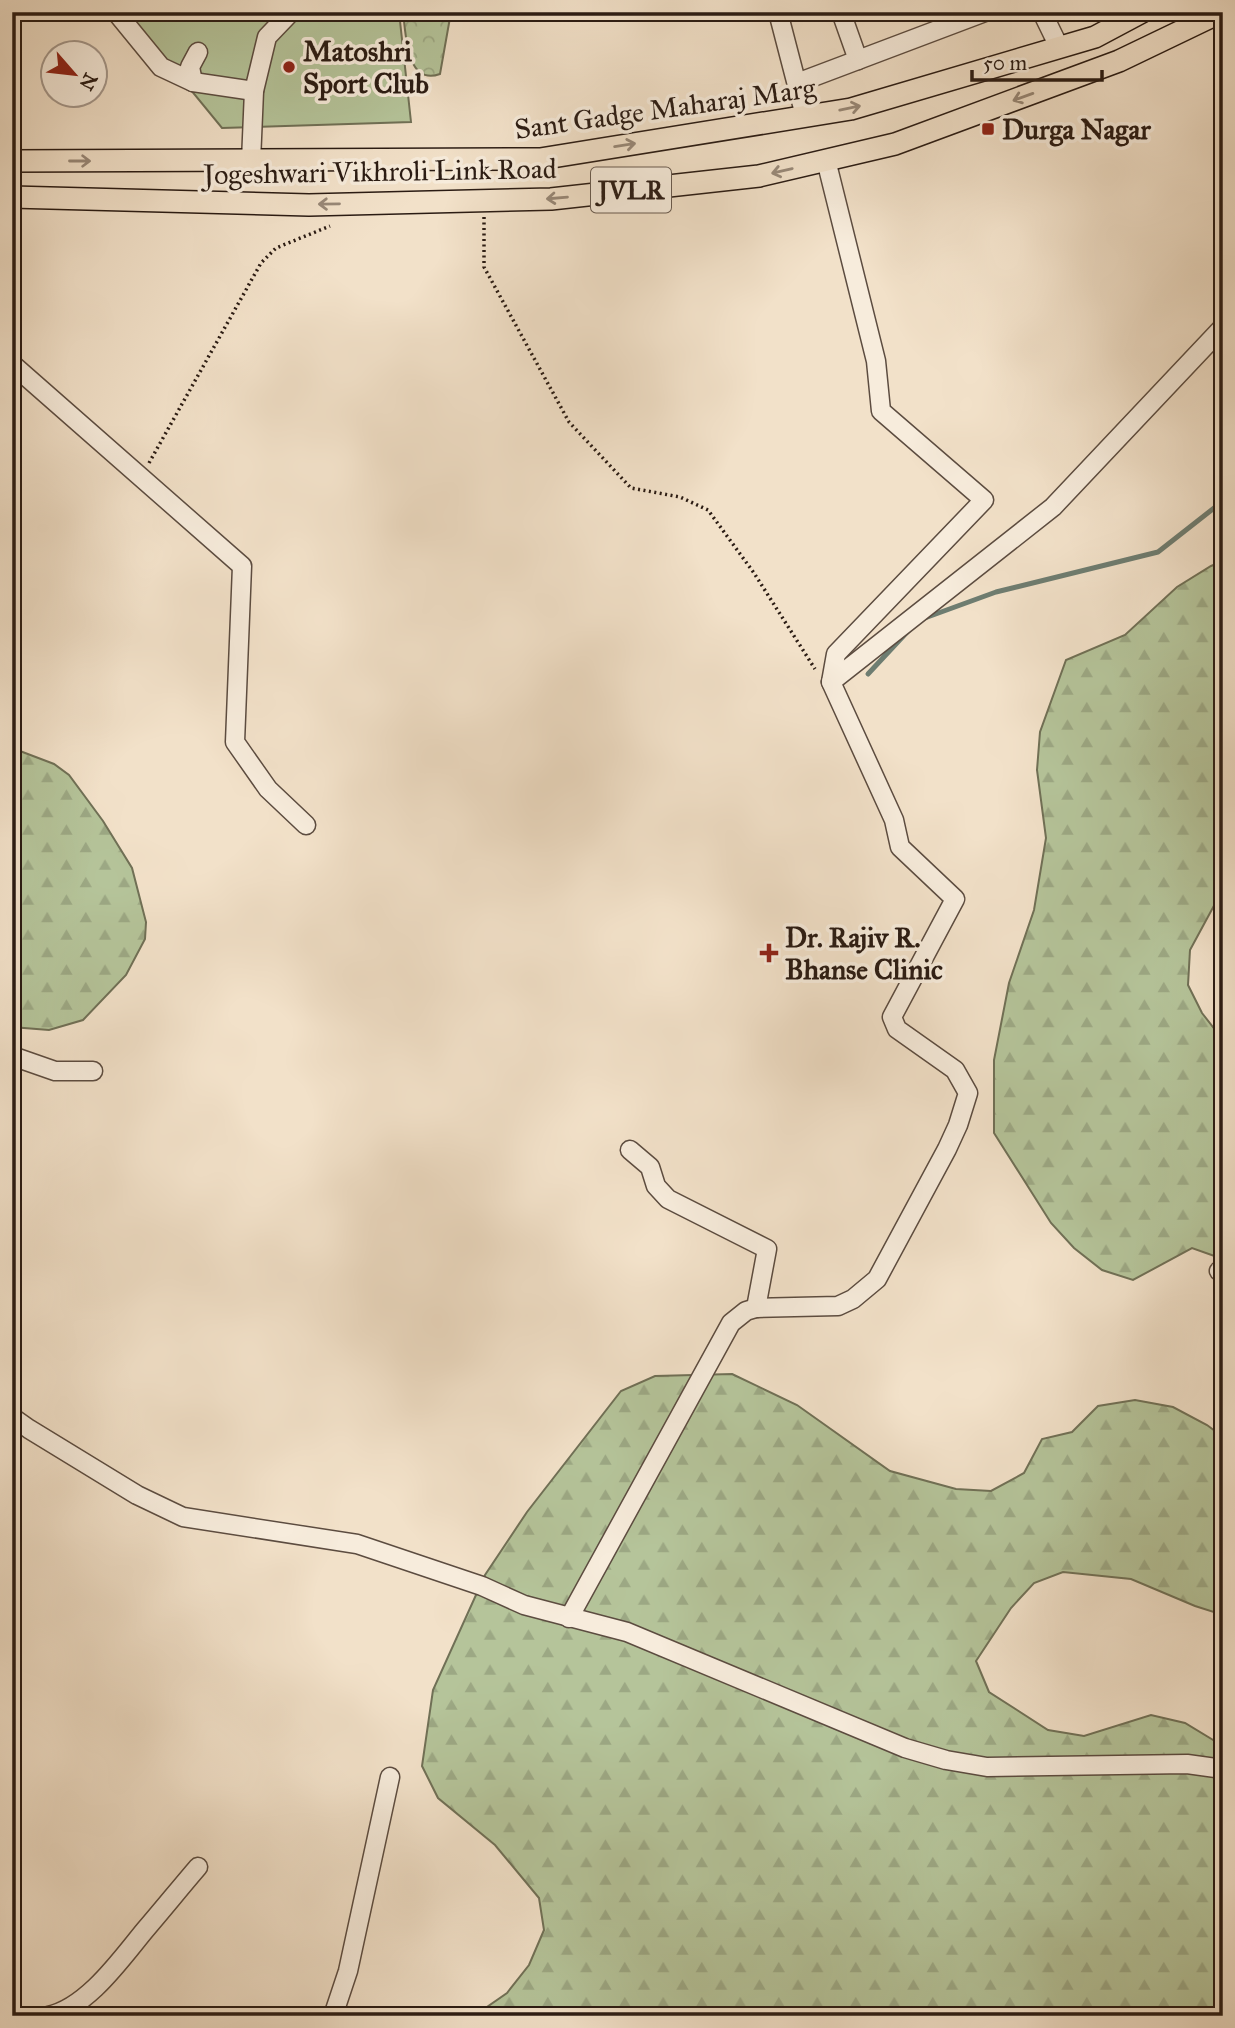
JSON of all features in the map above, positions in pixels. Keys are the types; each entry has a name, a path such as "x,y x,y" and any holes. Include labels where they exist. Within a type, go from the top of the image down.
{"main road":[{"name":"Sant Gadge Maharaj Marg","path":"12,161 540,159 851,108 1095,37 1142,12"},
{"name":"Jogeshwari Vikhroli Link Road","path":"12,197 309,205 483,201 551,199 760,176 895,144 1107,66 1221,12"}],"street":[{"path":"117,12 161,68 193,82 254,91"},
{"path":"251,160 254,91 267,37 291,12"},
{"path":"778,12 805,116"},
{"path":"841,12 858,60"},
{"path":"797,83 985,12"},
{"path":"1042,12 1059,47"},
{"path":"193,82 190,67 198,52"},
{"path":"569,1618 731,1323 746,1311 756,1308 838,1306 877,1279 947,1149 968,1093 955,1070 897,1029 892,1017 955,899 900,847 894,820 831,682 836,654 985,500 881,411 876,360 826,160"},
{"path":"831,682 1053,507 1223,327"},
{"path":"12,364 242,566 235,742 268,789 306,825"},
{"path":"12,1056 55,1071 93,1071"},
{"path":"630,1150 650,1167 656,1186 668,1199 766,1248 756,1308"},
{"path":"12,1417 137,1495 183,1517 357,1544 482,1586 524,1605 627,1632 905,1748 946,1760 987,1766 1187,1764 1223,1769"},
{"path":"333,2016 348,1970 390,1777"},
{"path":"48,2016 59,2014 79,2001 110,1972 198,1867"}],"path":[{"path":"483,201 484,267 569,422 631,488 680,497 708,510 754,573 814,668 831,682"},
{"path":"141,477 261,263 276,248 330,226"}],"green space":[{"name":"Matoshri Sport Club","path":"127,12 399,12 411,122 222,128"},
{"path":"403,12 451,12 440,74 429,76 414,65 407,44"},
{"path":"1223,561 1223,889 1190,950 1188,985 1202,1013 1223,1040 1223,1259 1192,1248 1133,1280 1102,1270 1074,1248 1051,1223 994,1133 994,1060 1009,983 1034,910 1046,838 1037,770 1040,732 1066,660 1125,635 1177,587"},
{"path":"12,748 54,764 69,775 103,821 132,868 146,922 145,939 126,975 83,1020 49,1030 12,1027"},
{"path":"732,1374 797,1405 890,1471 956,1489 991,1491 1024,1473 1042,1439 1072,1432 1098,1406 1135,1400 1173,1407 1223,1437 1223,1615 1131,1579 1063,1572 1034,1583 1011,1608 976,1661 989,1692 1048,1730 1084,1736 1151,1715 1185,1723 1223,1746 1223,2016 474,2016 507,1993 529,1965 544,1930 539,1898 495,1845 438,1798 422,1766 433,1690 485,1575 527,1512 621,1391 655,1376"}],"waterway":[{"path":"922,619 996,592 1158,552 1223,501"},
{"path":"868,674 909,630"}],"place":[{"name":"Matoshri Sport Club","path":"289,67"},
{"name":"Durga Nagar","path":"988,129"},
{"name":"Dr. Rajiv R. Bhanse Clinic","path":"769,953"}]}
